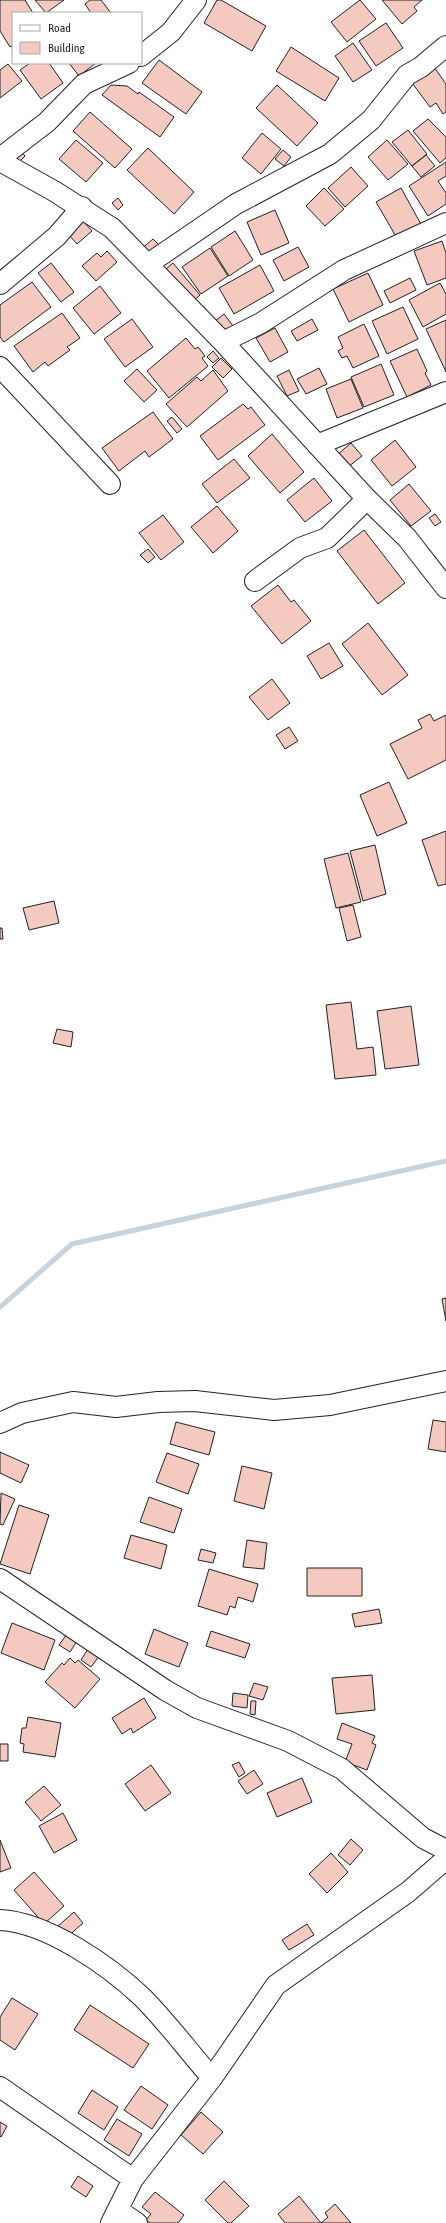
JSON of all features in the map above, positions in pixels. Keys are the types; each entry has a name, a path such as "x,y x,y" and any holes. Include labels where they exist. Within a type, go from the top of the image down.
{"street":[{"path":"142,55 171,32 196,0"},
{"path":"148,264 236,204 330,154 370,120 407,75 421,67 446,46"},
{"path":"0,158 48,122 84,84 127,64"},
{"path":"0,161 82,207 112,228 223,342 367,499 407,538 446,588"},
{"path":"0,284 56,236 82,207"},
{"path":"223,342 261,323 344,270 446,223"},
{"path":"0,367 110,484"},
{"path":"317,445 446,392"},
{"path":"255,581 300,548 327,538 367,499"},
{"path":"0,1423 22,1413 72,1402 116,1407 158,1402 196,1401 274,1410 330,1405 446,1382"},
{"path":"0,1579 178,1697 197,1708 288,1741 342,1769 423,1838 446,1850"},
{"path":"137,2223 115,2216 133,2179 212,2078 276,1986 408,1892 446,1859"},
{"path":"0,1920 10,1921 49,1932 122,1979 143,1998 212,2078"},
{"path":"0,2087 133,2179"}],"building":[{"path":"0,0 25,0 32,12 12,12 12,46 10,47 0,31"},
{"path":"35,0 64,0 47,12 45,12"},
{"path":"90,0 101,0 110,12 90,12 85,4"},
{"path":"217,0 221,0 266,26 252,51 204,23"},
{"path":"360,0 376,19 347,42 331,22"},
{"path":"382,0 422,0 414,7 417,11 402,24"},
{"path":"386,23 403,48 376,66 359,41"},
{"path":"353,43 372,70 353,82 335,56"},
{"path":"291,47 339,78 325,101 276,71"},
{"path":"159,60 202,92 186,114 142,83"},
{"path":"8,64 22,81 0,98 0,70"},
{"path":"29,64 50,64 63,83 41,99 20,70"},
{"path":"70,64 95,64 79,76"},
{"path":"434,67 446,84 446,112 443,114 436,103 430,107 412,83"},
{"path":"111,85 127,86 138,94 139,92 174,117 160,137 102,95"},
{"path":"277,85 318,123 297,146 256,108"},
{"path":"90,112 132,149 115,168 73,131"},
{"path":"428,119 446,137 446,158 440,163 413,131"},
{"path":"408,130 427,154 412,166 392,142"},
{"path":"262,133 281,149 261,174 242,158"},
{"path":"76,140 103,163 86,182 59,159"},
{"path":"387,140 408,164 388,180 368,157"},
{"path":"148,148 194,192 174,214 127,170"},
{"path":"283,150 291,157 284,166 275,159"},
{"path":"21,151 25,156 15,166 10,161"},
{"path":"426,155 435,166 421,177 412,166"},
{"path":"446,162 446,176 438,181 446,193 446,204 428,216 409,186"},
{"path":"351,167 368,186 345,207 328,188"},
{"path":"324,188 344,209 325,226 306,206"},
{"path":"401,188 422,226 398,240 376,202"},
{"path":"118,198 123,205 118,210 112,203"},
{"path":"275,210 289,243 261,255 247,222"},
{"path":"83,221 92,231 77,244 69,235"},
{"path":"235,231 253,260 229,276 211,247"},
{"path":"153,239 160,246 146,259 139,251"},
{"path":"442,241 446,253 446,278 427,285 414,251"},
{"path":"298,247 309,267 284,281 273,260"},
{"path":"210,248 228,276 201,294 182,267"},
{"path":"107,251 117,262 96,281 82,266 97,253 101,257"},
{"path":"51,263 74,292 61,302 38,273"},
{"path":"173,263 200,295 193,301 166,269"},
{"path":"260,265 274,291 234,314 219,288"},
{"path":"368,273 383,305 349,322 333,289"},
{"path":"410,278 416,290 390,303 384,291"},
{"path":"32,282 51,307 4,342 0,337 0,305"},
{"path":"440,283 446,294 446,314 423,327 409,300"},
{"path":"100,286 121,313 94,334 73,308"},
{"path":"403,307 418,339 387,354 372,321"},
{"path":"62,313 80,338 67,347 70,350 48,366 45,362 33,372 14,346"},
{"path":"224,314 233,326 223,334 214,322"},
{"path":"132,319 153,347 125,367 104,339"},
{"path":"312,319 318,330 297,341 291,331"},
{"path":"446,320 446,372 426,329"},
{"path":"364,324 379,356 353,368 347,356 342,358 338,351 343,348 338,337"},
{"path":"275,328 288,352 270,362 256,338"},
{"path":"186,338 195,349 198,347 205,356 202,358 208,366 169,398 147,371"},
{"path":"417,349 427,371 425,373 431,385 407,397 390,361"},
{"path":"213,351 219,358 213,363 207,357"},
{"path":"221,358 232,369 223,378 212,367"},
{"path":"381,364 394,395 364,407 351,377"},
{"path":"319,368 327,384 306,394 297,379"},
{"path":"137,369 157,390 144,402 124,381"},
{"path":"213,370 228,391 187,427 166,404 197,377 201,381"},
{"path":"289,370 299,391 287,396 277,376"},
{"path":"351,379 363,408 337,418 326,389"},
{"path":"243,404 248,409 251,407 265,425 218,460 200,436"},
{"path":"153,412 173,439 149,457 145,451 119,471 102,448"},
{"path":"172,417 182,429 177,433 167,421"},
{"path":"272,434 304,472 280,493 248,456"},
{"path":"395,440 416,467 392,486 371,460"},
{"path":"351,443 362,456 348,467 337,455"},
{"path":"234,459 250,478 217,503 202,484"},
{"path":"314,478 332,501 305,522 287,500"},
{"path":"409,484 431,511 411,526 390,500"},
{"path":"217,506 238,531 213,553 191,527"},
{"path":"435,514 441,522 435,526 429,518"},
{"path":"163,515 184,542 161,560 139,533"},
{"path":"364,530 405,583 378,604 337,551"},
{"path":"148,549 155,557 148,563 140,555"},
{"path":"278,585 291,602 294,600 311,621 282,644 251,606"},
{"path":"368,623 408,675 382,695 342,644"},
{"path":"329,643 343,666 321,679 307,656"},
{"path":"272,679 290,703 268,720 249,697"},
{"path":"430,714 434,721 446,715 446,760 408,779 390,744 422,728 418,720"},
{"path":"289,727 298,741 285,749 276,735"},
{"path":"389,782 407,823 377,836 360,795"},
{"path":"446,831 446,884 438,886 422,840"},
{"path":"375,845 386,894 363,901 350,851"},
{"path":"348,853 361,902 336,908 324,859"},
{"path":"54,901 59,923 29,930 23,908"},
{"path":"353,905 361,937 347,941 339,908"},
{"path":"0,928 2,928 3,939 0,939"},
{"path":"351,1002 357,1049 373,1047 376,1075 335,1079 326,1005"},
{"path":"411,1006 419,1065 385,1069 377,1011"},
{"path":"57,1029 73,1032 71,1047 53,1043"},
{"path":"446,1298 446,1321 442,1299"},
{"path":"433,1420 446,1422 446,1452 428,1449"},
{"path":"176,1422 215,1432 209,1455 170,1444"},
{"path":"0,1452 29,1465 21,1483 0,1473"},
{"path":"167,1453 199,1464 188,1494 156,1482"},
{"path":"242,1466 272,1473 264,1509 234,1501"},
{"path":"1,1493 15,1499 3,1525 0,1524"},
{"path":"149,1497 182,1509 174,1533 140,1522"},
{"path":"19,1505 49,1515 30,1574 0,1564"},
{"path":"131,1535 167,1545 161,1569 124,1558"},
{"path":"247,1540 267,1543 264,1569 243,1567"},
{"path":"201,1549 216,1553 213,1563 198,1560"},
{"path":"307,1568 362,1568 362,1596 307,1596"},
{"path":"209,1569 258,1584 253,1602 238,1597 235,1608 230,1606 227,1615 198,1606"},
{"path":"379,1609 382,1623 355,1627 352,1614"},
{"path":"12,1623 55,1640 44,1670 1,1653"},
{"path":"154,1629 188,1643 179,1667 145,1654"},
{"path":"211,1631 250,1644 245,1658 206,1646"},
{"path":"67,1634 77,1641 70,1652 59,1645"},
{"path":"88,1649 99,1656 91,1667 81,1660"},
{"path":"70,1658 75,1663 78,1660 100,1679 75,1708 45,1682 62,1663 64,1665"},
{"path":"372,1675 375,1710 336,1714 332,1678"},
{"path":"254,1683 268,1687 263,1700 249,1696"},
{"path":"233,1693 248,1695 247,1708 232,1706"},
{"path":"144,1698 156,1718 133,1733 131,1728 122,1734 112,1718"},
{"path":"251,1701 256,1701 255,1715 250,1714"},
{"path":"28,1717 61,1723 55,1757 23,1752 24,1744 20,1743 22,1728 26,1728"},
{"path":"342,1723 375,1736 372,1743 376,1745 367,1770 345,1762 352,1744 337,1739"},
{"path":"0,1744 8,1744 8,1761 0,1761"},
{"path":"239,1762 245,1773 239,1777 232,1765"},
{"path":"151,1765 171,1793 145,1811 125,1784"},
{"path":"254,1770 263,1784 247,1794 238,1781"},
{"path":"302,1778 312,1802 277,1817 267,1793"},
{"path":"44,1786 61,1805 41,1821 25,1802"},
{"path":"63,1813 77,1840 54,1853 39,1826"},
{"path":"351,1839 363,1850 350,1865 338,1855"},
{"path":"0,1840 11,1868 0,1872"},
{"path":"331,1853 348,1872 327,1893 309,1874"},
{"path":"34,1872 64,1906 44,1924 14,1890"},
{"path":"74,1912 83,1923 66,1938 57,1927"},
{"path":"307,1924 314,1935 289,1950 282,1940"},
{"path":"12,1998 38,2014 15,2050 0,2040 0,2017"},
{"path":"90,2005 149,2044 133,2068 74,2030"},
{"path":"141,2086 168,2105 152,2129 124,2110"},
{"path":"92,2090 118,2107 104,2130 78,2113"},
{"path":"201,2112 223,2132 203,2154 181,2135"},
{"path":"117,2119 142,2134 129,2156 104,2140"},
{"path":"0,2122 7,2126 1,2137 0,2136"},
{"path":"78,2176 93,2186 86,2197 71,2187"},
{"path":"224,2181 249,2206 231,2223 228,2223 205,2200"},
{"path":"155,2192 184,2215 178,2223 150,2223 146,2220 151,2214 142,2207"},
{"path":"299,2196 321,2223 285,2223 278,2214"},
{"path":"335,2204 351,2223 321,2223 328,2217 325,2213"}],"waterway":[{"path":"0,1307 72,1244 446,1161"}]}
